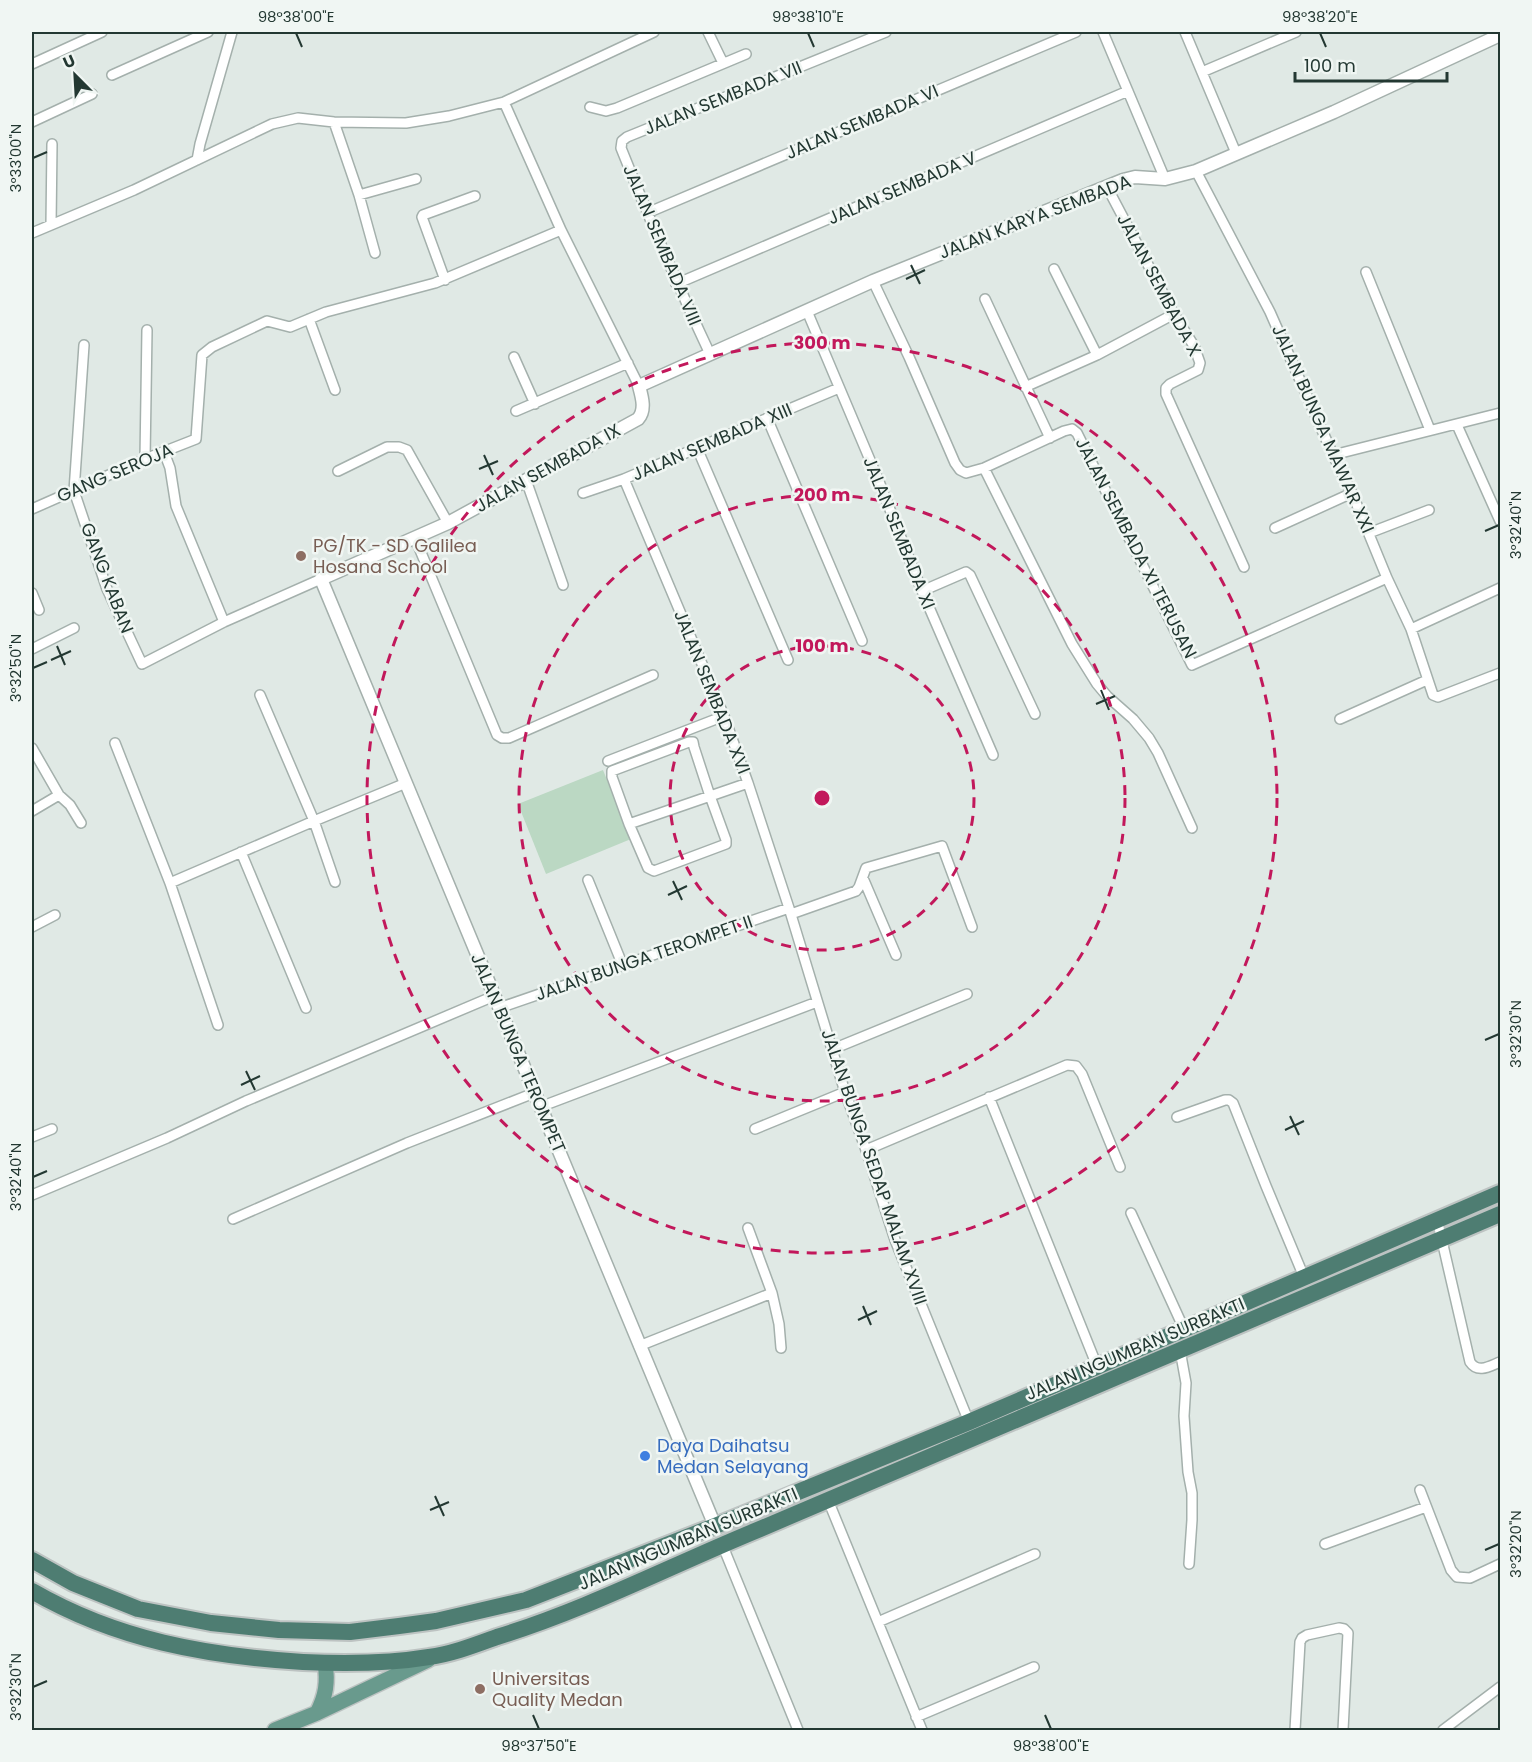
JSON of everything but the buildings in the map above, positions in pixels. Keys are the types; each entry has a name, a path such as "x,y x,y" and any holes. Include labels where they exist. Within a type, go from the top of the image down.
{"highway":[{"name":"JALAN NGUMBAN SURBAKTI","path":"32,1560 73,1583 138,1609 228,1625 279,1630 350,1632 436,1621 526,1600 716,1526 969,1422 1500,1193"},
{"name":"JALAN NGUMBAN SURBAKTI","path":"32,1591 60,1607 120,1631 179,1647 249,1657 325,1663 383,1663 435,1656 556,1618 1500,1214"}],"main road":[{"path":"275,1731 435,1656"},
{"path":"317,1713 327,1689 325,1663"}],"street":[{"path":"32,64 102,32"},
{"path":"111,75 208,32"},
{"path":"197,160 232,32"},
{"path":"32,233 134,190 272,124 298,118 334,122 406,123 449,116 504,102 654,32"},
{"path":"708,32 723,63"},
{"name":"JALAN SEMBADA VII","path":"627,136 886,32"},
{"name":"JALAN SEMBADA VI","path":"647,213 1077,32"},
{"path":"1103,32 1165,178"},
{"path":"1185,32 1236,153"},
{"path":"1202,72 1296,32"},
{"name":"JALAN KARYA SEMBADA","path":"639,386 873,281 1107,186 1135,177 1165,178 1196,171 1334,112 1500,35"},
{"path":"590,106 606,111 617,108 746,54"},
{"name":"JALAN SEMBADA V","path":"676,284 1128,92"},
{"path":"32,122 92,94"},
{"name":"JALAN SEMBADA IX","path":"141,664 224,622 448,523 641,416 643,411 639,386 561,230 504,102"},
{"path":"334,122 359,195 375,253"},
{"name":"JALAN SEMBADA VIII","path":"627,136 622,141 621,148 676,284 710,354"},
{"path":"51,225 52,144"},
{"name":"JALAN BUNGA MAWAR XXI","path":"1196,171 1270,312 1333,455 1353,493 1387,578 1411,629 1432,695 1438,697 1500,673"},
{"path":"359,195 416,179"},
{"name":"JALAN SEMBADA X","path":"1107,186 1174,314 1194,346 1200,367 1170,384 1166,388 1166,394 1244,567"},
{"path":"445,280 422,218 423,215 475,196"},
{"path":"335,390 309,319 326,312 445,280 561,230"},
{"path":"1054,269 1097,355"},
{"path":"1365,273 1430,430"},
{"path":"873,281 955,463 960,470 966,473 984,468 1050,438 985,299"},
{"name":"JALAN SEMBADA XI","path":"807,311 922,591 993,755"},
{"path":"1025,387 1097,355 1174,314"},
{"name":"GANG SEROJA","path":"32,509 145,459 193,441 197,436 202,355 205,351 267,321 293,326 309,319"},
{"path":"145,459 147,330"},
{"path":"74,491 84,345"},
{"path":"514,357 534,404"},
{"path":"516,411 628,363"},
{"name":"JALAN SEMBADA XIII","path":"583,493 624,479 839,387"},
{"path":"1333,455 1500,413"},
{"path":"767,418 862,641"},
{"path":"1457,425 1500,521"},
{"name":"JALAN SEMBADA XI TERUSAN","path":"1050,438 1070,430 1077,433 1192,665 1387,578"},
{"path":"338,471 387,447 407,450 448,523"},
{"path":"697,448 788,660"},
{"path":"164,452 170,468 176,506 224,622"},
{"path":"984,468 1072,644 1097,684 1149,738 1192,828"},
{"name":"JALAN SEMBADA XVI","path":"624,479 724,716 790,911"},
{"path":"526,480 563,585"},
{"name":"GANG KABAN","path":"74,491 107,589 141,664"},
{"path":"1275,528 1353,493"},
{"path":"1369,533 1430,510"},
{"path":"415,538 497,735 502,738 509,738 653,675"},
{"path":"922,591 966,572 970,575 1035,714"},
{"name":"JALAN BUNGA TEROMPET","path":"321,579 716,1526"},
{"path":"1411,629 1500,588"},
{"path":"32,593 39,610"},
{"path":"32,649 74,628"},
{"path":"1340,719 1427,680"},
{"path":"260,695 314,821 334,882"},
{"path":"608,761 724,716"},
{"path":"693,742 710,796 726,844 654,872 648,868 629,824 612,777 612,771 693,742"},
{"path":"115,743 170,883 218,1025"},
{"path":"32,751 59,795 70,805 81,823"},
{"path":"170,883 406,783"},
{"path":"629,824 748,783"},
{"path":"32,811 59,795"},
{"name":"JALAN BUNGA TEROMPET II","path":"499,1008 856,891 865,870 869,867 942,846 972,927"},
{"path":"241,852 306,1008"},
{"path":"863,878 896,955"},
{"path":"588,880 623,966"},
{"name":"JALAN BUNGA SEDAP MALAM XVIII","path":"790,911 845,1092 895,1240 969,1422"},
{"path":"32,927 55,915"},
{"path":"832,1048 967,994"},
{"path":"32,1195 494,996"},
{"path":"540,1107 817,1002"},
{"path":"866,1150 1067,1065 1076,1066 1083,1074 1120,1167"},
{"path":"755,1129 845,1092"},
{"path":"233,1219 407,1143 534,1093"},
{"path":"989,1098 1097,1366"},
{"path":"1177,1117 1225,1100 1233,1103 1304,1277"},
{"path":"32,1137 52,1129"},
{"path":"1131,1213 1184,1329"},
{"path":"1437,1220 1470,1362 1476,1368 1500,1362"},
{"path":"748,1227 772,1293 779,1324 781,1348"},
{"path":"639,1346 772,1293"},
{"path":"1180,1350 1186,1383 1184,1416 1188,1472 1192,1493 1189,1564"},
{"path":"1420,1490 1451,1570 1457,1577 1470,1578 1500,1564"},
{"path":"828,1500 922,1731"},
{"path":"1325,1544 1426,1507"},
{"path":"722,1545 798,1731"},
{"path":"878,1622 1035,1554"},
{"path":"1295,1731 1300,1642 1307,1635 1339,1628 1348,1633 1343,1731"},
{"path":"916,1717 1034,1667"},
{"path":"1443,1731 1500,1687"}],"green space":[{"path":"603,770 631,839 546,874 518,804"}],"place":[{"name":"PG/TK - SD Galilea Hosana School","path":"301,556"},
{"name":"Daya Daihatsu Medan Selayang","path":"645,1456"},
{"name":"Universitas Quality Medan","path":"480,1689"}]}
